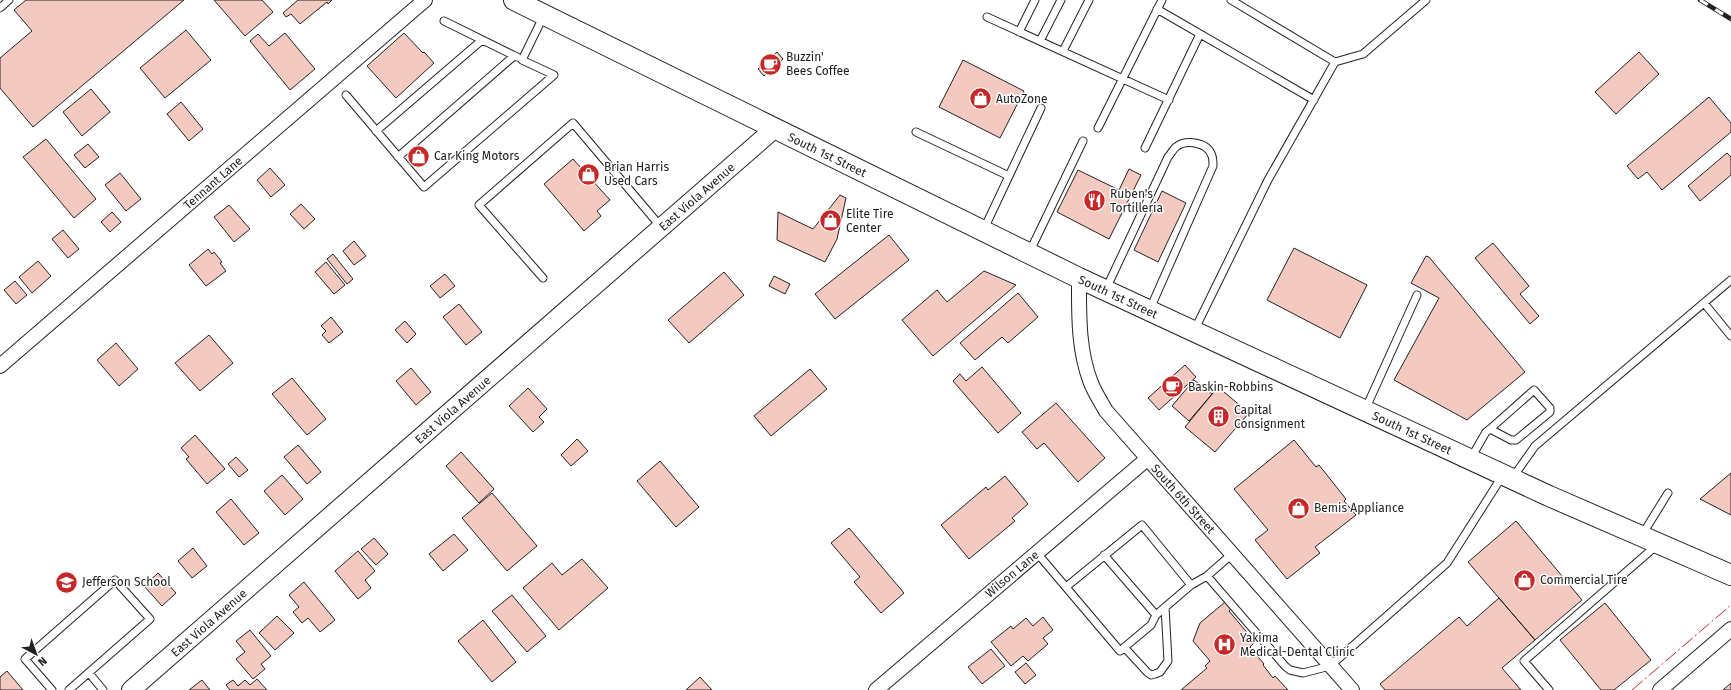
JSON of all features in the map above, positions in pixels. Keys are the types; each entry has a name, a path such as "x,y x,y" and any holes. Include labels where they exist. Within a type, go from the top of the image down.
{"main road":[{"name":"South 1st Street","path":"514,0 1105,291 1507,477 1731,575"}],"street":[{"name":"Tennant Lane","path":"0,366 425,0"},
{"name":"East Viola Avenue","path":"131,690 774,129"},
{"name":"South 6th Street","path":"1079,278 1080,327 1083,356 1092,384 1106,411 1350,689"},
{"name":"Wilson Lane","path":"882,688 1147,459"},
{"path":"1660,690 1731,629"}],"lane":[{"path":"0,8 9,0"},
{"path":"1019,32 1035,0"},
{"path":"1040,41 1060,0"},
{"path":"1063,51 1089,0"},
{"path":"1098,128 1162,0"},
{"path":"1231,0 1335,62"},
{"path":"1194,332 1268,180 1335,62 1363,54 1426,0"},
{"path":"1157,9 1314,100"},
{"path":"522,60 544,15"},
{"path":"987,18 1169,100"},
{"path":"346,95 424,187 554,75 444,22"},
{"path":"1146,148 1200,34"},
{"path":"376,131 482,40"},
{"path":"398,157 514,56"},
{"path":"983,231 1041,108"},
{"path":"543,278 478,205 573,123 662,228"},
{"path":"916,132 1009,176"},
{"path":"1029,254 1083,141"},
{"path":"1105,291 1168,157 1175,147 1183,143 1192,142 1200,145 1208,150 1212,155 1213,166 1149,311"},
{"path":"1207,576 1290,670 1303,673 1330,666 1447,563 1507,477 1536,446 1731,280"},
{"path":"1364,411 1417,295"},
{"path":"1704,303 1731,336"},
{"path":"1470,460 1486,432 1534,390 1550,408 1550,412 1516,440 1511,440 1490,429"},
{"path":"1549,690 1524,661 1650,540 1668,493"},
{"path":"1066,587 1142,524 1191,585"},
{"path":"1037,553 1120,651 1151,625 1156,615 1165,607 1191,585 1207,576 1232,554"},
{"path":"1104,555 1156,615"},
{"path":"52,690 25,659 115,580 150,619 69,690"},
{"path":"1124,647 1146,672 1151,675 1160,672 1168,661 1165,607"},
{"path":"89,673 103,690"}],"building":[{"path":"26,0 184,0 33,127 0,88 0,58 32,31 14,10"},
{"path":"214,0 262,0 273,12 245,36"},
{"path":"298,0 332,0 328,4 327,2 300,24 291,14 286,17 283,13"},
{"path":"186,30 211,60 165,98 140,68"},
{"path":"285,33 315,69 290,90 250,41 258,34 269,46"},
{"path":"404,33 434,63 396,98 367,66"},
{"name":"Buzzin' Bees Coffee","path":"777,52 783,59 764,76 758,69"},
{"path":"1639,52 1659,74 1616,114 1595,92"},
{"name":"AutoZone","path":"963,60 1024,91 1000,138 939,107"},
{"path":"91,89 110,112 82,136 63,112"},
{"path":"1709,97 1731,123 1731,132 1662,190 1647,172 1638,179 1627,166"},
{"path":"181,102 203,129 189,141 167,114"},
{"path":"46,139 96,199 74,218 23,157"},
{"path":"88,144 99,157 85,168 74,155"},
{"path":"1727,153 1731,157 1731,175 1700,201 1688,186"},
{"path":"573,159 610,200 597,211 601,216 584,231 544,184"},
{"path":"270,168 285,185 271,197 257,180"},
{"name":"Ruben's Tortillería","path":"1129,169 1141,175 1109,239 1057,212 1078,170 1119,190"},
{"path":"120,173 141,199 126,211 105,185"},
{"path":"1162,191 1186,203 1158,262 1134,250"},
{"name":"Elite Tire Center","path":"840,195 846,198 837,239 825,262 777,240 778,212 813,229"},
{"path":"301,204 315,219 304,229 290,214"},
{"path":"229,205 250,229 234,242 214,217"},
{"path":"112,212 121,222 110,232 101,222"},
{"path":"63,230 79,249 68,258 52,239"},
{"path":"889,235 909,260 835,319 815,294"},
{"path":"354,241 366,256 354,265 343,251"},
{"path":"1493,243 1529,286 1520,294 1539,316 1530,324 1475,258"},
{"path":"1294,248 1367,285 1340,338 1267,300"},
{"path":"208,249 212,254 214,252 222,262 220,263 226,271 206,286 189,265"},
{"path":"333,254 353,279 347,284 327,259"},
{"path":"1426,256 1429,257 1525,372 1467,420 1394,380 1439,298 1411,283"},
{"path":"38,261 51,276 32,293 19,277"},
{"path":"326,262 345,285 334,294 315,272"},
{"path":"984,271 1016,285 933,356 902,320 937,290 947,302"},
{"path":"724,272 744,295 689,343 668,320"},
{"path":"445,274 455,286 440,298 430,286"},
{"path":"774,276 790,284 785,294 769,286"},
{"path":"15,281 27,295 16,304 4,290"},
{"path":"1018,293 1038,317 1008,343 1002,337 975,360 960,343"},
{"path":"459,304 482,332 466,345 443,317"},
{"path":"331,317 343,332 329,343 322,335 326,331 321,326"},
{"path":"405,321 416,334 407,343 395,330"},
{"path":"209,335 233,363 200,391 175,363"},
{"path":"116,343 138,369 119,386 97,360"},
{"name":"Baskin-Robbins","path":"1185,365 1196,377 1159,410 1148,398"},
{"path":"982,367 1021,413 998,433 953,381 960,374 966,381"},
{"path":"411,368 431,392 416,405 396,381"},
{"path":"810,369 827,389 771,436 754,416"},
{"path":"292,378 326,419 307,435 272,394"},
{"path":"1194,380 1212,394 1189,421 1172,406"},
{"name":"Capital Consignment","path":"1218,387 1249,413 1215,452 1185,427"},
{"path":"528,388 547,409 539,417 544,422 533,432 509,406"},
{"path":"1056,403 1105,458 1078,482 1044,443 1037,449 1022,432"},
{"path":"195,435 225,469 207,484 186,459 189,457 181,448"},
{"path":"577,439 588,451 571,466 561,455"},
{"name":"Bemis Appliance","path":"1294,440 1316,467 1319,465 1346,499 1344,501 1356,515 1315,547 1320,553 1287,579 1255,540 1268,530 1234,489"},
{"path":"298,445 321,472 307,484 284,457"},
{"path":"461,452 494,489 479,503 446,466"},
{"path":"236,457 248,470 239,477 228,464"},
{"path":"660,461 699,507 676,527 637,481"},
{"path":"1731,473 1731,515 1700,499"},
{"path":"282,475 303,499 285,515 264,491"},
{"path":"1005,476 1028,504 1012,518 1015,521 969,559 941,525 986,487 988,490"},
{"path":"492,493 537,546 507,571 462,518"},
{"path":"231,499 259,533 244,545 216,512"},
{"name":"Commercial Tire","path":"1516,521 1582,600 1535,640 1468,562"},
{"path":"849,528 904,593 881,613 854,582 860,577 831,543"},
{"path":"454,534 468,550 443,571 429,554"},
{"path":"374,538 388,554 376,565 361,549"},
{"path":"193,548 207,566 192,578 178,561"},
{"path":"358,551 375,571 365,580 371,588 358,599 335,571"},
{"path":"582,559 608,588 559,630 523,588 552,563 562,575"},
{"path":"158,573 176,593 162,606 144,586"},
{"path":"304,582 335,620 320,632 308,618 302,623 293,612 299,607 289,595"},
{"path":"512,595 546,636 527,652 492,611"},
{"path":"1499,598 1535,640 1502,668 1521,690 1385,690 1380,684 1459,617 1467,626"},
{"name":"Yakima Medical-Dental Clinic","path":"1225,602 1231,609 1229,611 1255,642 1250,647 1273,678 1275,676 1288,690 1181,690 1207,668 1205,666 1210,661 1193,641 1200,623"},
{"path":"1605,603 1651,660 1614,690 1601,690 1560,640"},
{"path":"277,616 294,633 275,650 259,633"},
{"path":"1043,617 1053,630 1043,638 1048,644 1028,661 1023,656 1011,666 991,642 1011,626 1013,629 1026,618 1033,626"},
{"path":"483,620 516,662 492,682 458,641"},
{"path":"250,630 271,656 261,664 265,669 253,679 236,659 245,652 236,641"},
{"path":"991,649 1005,666 982,684 968,667"},
{"path":"1026,663 1036,675 1025,684 1015,672"},
{"path":"7,671 23,690 0,690 0,677"},
{"path":"700,677 712,690 686,690"},
{"path":"257,679 267,690 230,690 226,685 233,680 238,686 245,680 250,685"},
{"path":"202,680 210,690 189,690"},
{"path":"1731,683 1731,690 1723,690"}],"railway":[{"path":"1700,0 1731,19"}],"power":[{"path":"1632,690 1731,605"}],"place":[{"name":"Buzzin' Bees Coffee","path":"771,64"},
{"name":"AutoZone","path":"981,99"},
{"name":"Car King Motors","path":"418,156"},
{"name":"Brian Harris Used Cars","path":"588,174"},
{"name":"Ruben's Tortillería","path":"1095,201"},
{"name":"Elite Tire Center","path":"830,221"},
{"name":"Baskin-Robbins","path":"1172,387"},
{"name":"Capital Consignment","path":"1219,417"},
{"name":"Bemis Appliance","path":"1299,508"},
{"name":"Commercial Tire","path":"1525,580"},
{"name":"Jefferson School","path":"67,582"},
{"name":"Yakima Medical-Dental Clinic","path":"1224,645"}]}
